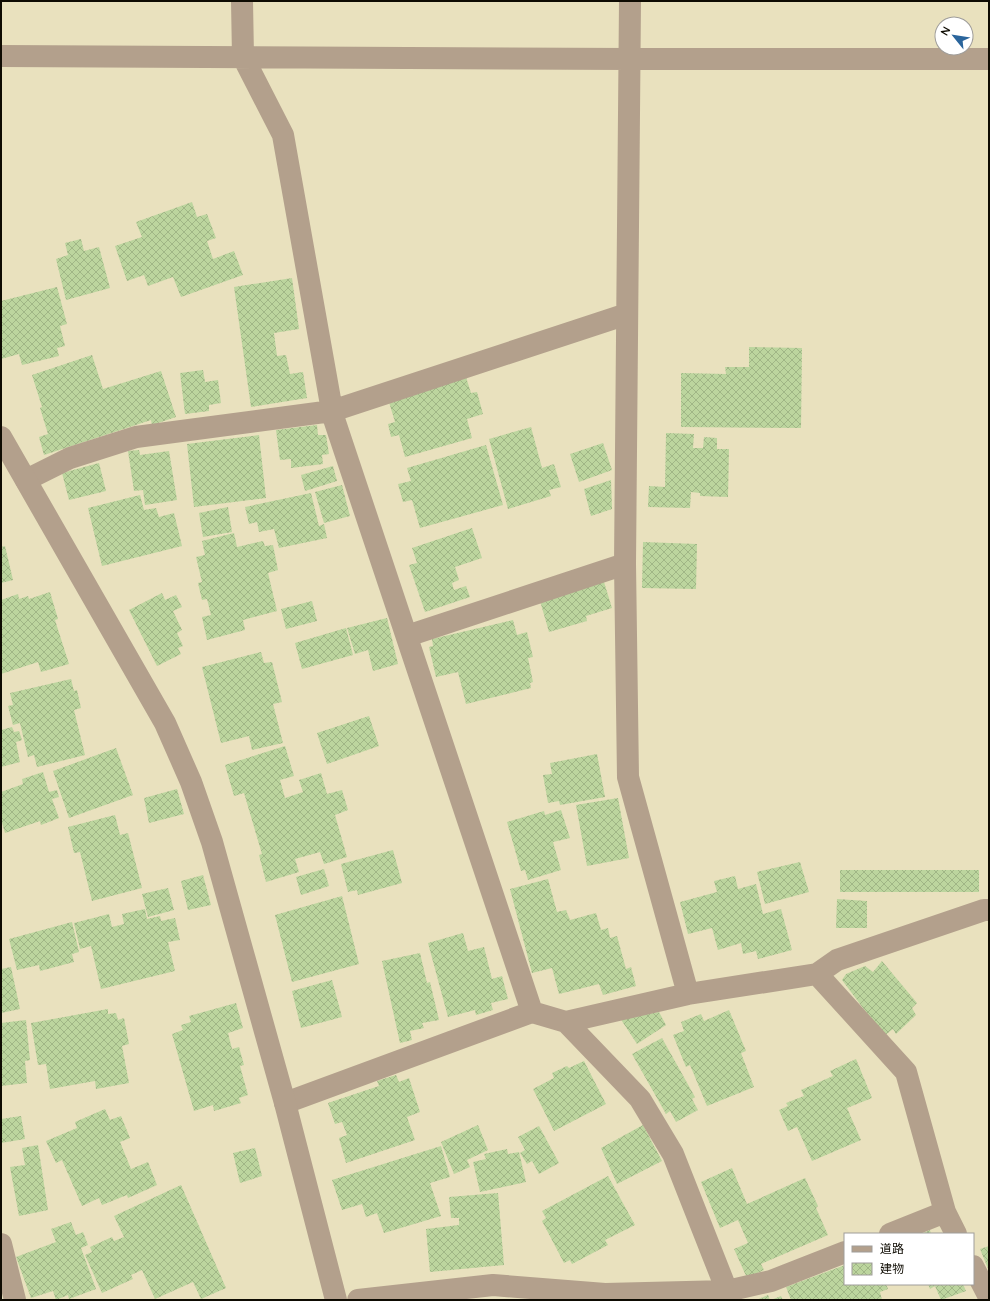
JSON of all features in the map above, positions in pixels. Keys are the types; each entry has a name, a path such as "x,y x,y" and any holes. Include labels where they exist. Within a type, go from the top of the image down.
{"street":[{"path":"242,1 243,57 283,136 332,411 532,1012"},
{"path":"630,1 625,564 628,777 688,994"},
{"path":"1,56 630,60 989,59"},
{"path":"26,480 70,458 136,437 332,411 627,314"},
{"path":"1,437 165,723 191,782 212,842 285,1103 336,1300"},
{"path":"407,636 625,564"},
{"path":"285,1103 532,1012 566,1022 688,994 817,974 837,960 984,910 989,910"},
{"path":"817,974 906,1072 945,1212 956,1233"},
{"path":"566,1022 640,1099 673,1154 727,1291"},
{"path":"892,1233 945,1212"},
{"path":"1,1244 15,1300"},
{"path":"358,1300 493,1285 605,1294 727,1291 771,1282 844,1252"},
{"path":"974,1268 989,1297"}],"building":[{"path":"192,202 197,217 207,214 216,238 207,241 213,259 234,251 243,275 181,297 173,277 148,286 144,275 127,281 115,246 142,237 136,222"},
{"path":"81,239 84,251 99,247 110,288 66,300 56,259 68,255 65,243"},
{"path":"292,278 299,329 274,333 277,356 286,355 290,374 303,372 307,398 251,407 234,287"},
{"path":"57,287 67,324 60,326 65,346 57,348 59,356 22,365 19,354 1,359 1,301"},
{"path":"749,347 802,348 801,428 681,427 681,373 726,374 725,367 749,367"},
{"path":"92,355 103,389 161,371 176,417 152,425 151,420 44,455 39,437 48,434 40,408 42,407 32,375"},
{"path":"203,370 205,382 218,380 221,403 209,405 209,411 185,414 180,373"},
{"path":"466,377 471,393 477,392 483,414 467,419 472,438 405,457 399,435 391,437 388,424 395,422 388,399"},
{"path":"317,425 318,435 326,435 329,454 322,455 323,464 291,468 291,459 280,460 276,430"},
{"path":"531,427 542,468 554,464 561,487 549,490 551,496 508,509 489,439"},
{"path":"666,433 694,434 693,448 703,448 704,437 717,438 717,449 729,449 728,497 700,496 700,493 691,492 690,508 648,507 649,486 665,487"},
{"path":"259,435 266,498 194,507 187,444"},
{"path":"603,443 612,470 579,482 570,454"},
{"path":"486,445 503,505 420,528 412,500 403,502 398,484 411,481 407,468"},
{"path":"139,450 140,455 169,451 177,500 145,505 143,490 134,491 128,451"},
{"path":"99,463 106,491 69,500 62,473"},
{"path":"333,466 337,481 305,491 301,475"},
{"path":"611,480 612,509 591,516 584,489"},
{"path":"342,485 350,516 324,523 315,492"},
{"path":"311,493 319,526 324,524 327,538 279,548 274,529 259,532 257,522 249,524 245,507"},
{"path":"140,495 144,510 156,508 159,517 174,513 182,546 102,566 88,508"},
{"path":"228,507 232,532 203,537 199,513"},
{"path":"472,528 482,558 455,567 459,580 452,583 454,590 466,586 470,597 425,612 409,565 417,563 412,548"},
{"path":"234,533 237,547 263,541 265,546 273,545 278,570 268,573 277,611 243,620 245,630 207,640 202,617 211,615 207,599 202,600 198,583 202,582 196,557 205,555 202,541"},
{"path":"643,542 697,544 696,589 642,588"},
{"path":"5,546 13,580 1,583 1,547"},
{"path":"604,582 612,608 586,616 587,621 549,632 540,601"},
{"path":"50,592 58,619 55,620 69,664 41,672 38,662 1,674 1,600 18,594 19,599 28,596 29,599"},
{"path":"162,593 165,600 176,595 182,607 173,611 182,630 177,633 183,646 178,648 181,654 157,666 129,610"},
{"path":"312,601 317,621 286,629 281,609"},
{"path":"387,618 398,664 373,671 368,650 355,654 347,628"},
{"path":"513,620 517,635 527,632 533,657 528,658 533,682 530,683 531,688 466,704 458,672 436,677 429,647 433,646 432,639"},
{"path":"346,628 353,655 302,669 295,643"},
{"path":"261,652 264,663 272,662 282,702 273,704 283,743 252,750 249,736 221,743 202,667"},
{"path":"71,679 74,691 77,690 81,708 74,710 85,755 37,767 34,755 28,757 20,723 13,725 8,706 13,705 10,693"},
{"path":"369,716 379,746 327,764 317,733"},
{"path":"12,727 14,732 19,731 22,740 16,742 20,762 1,767 1,730"},
{"path":"285,746 294,776 280,780 285,798 303,792 299,780 321,773 327,794 342,790 348,810 335,815 347,857 324,864 320,852 295,859 299,872 266,882 259,855 262,854 244,793 234,796 225,765"},
{"path":"116,748 133,795 69,818 53,771"},
{"path":"597,754 605,797 560,805 559,801 548,803 543,775 552,774 550,763"},
{"path":"43,772 49,792 57,790 59,797 52,799 59,818 41,825 40,821 5,833 1,819 1,792 23,784 22,779"},
{"path":"177,789 184,814 149,823 144,798"},
{"path":"618,798 629,858 587,866 576,805"},
{"path":"561,810 570,838 553,842 561,870 528,880 525,870 521,871 507,822 544,811 545,815"},
{"path":"115,815 120,835 128,833 142,888 92,901 80,852 74,853 68,827"},
{"path":"393,850 402,883 358,895 357,890 348,892 341,864"},
{"path":"800,862 809,892 765,904 757,872"},
{"path":"324,869 329,886 301,895 296,877"},
{"path":"840,870 979,870 979,892 840,892"},
{"path":"203,875 211,905 188,910 181,881"},
{"path":"735,876 738,889 756,884 763,914 781,909 792,950 758,959 756,951 743,954 741,943 718,950 712,928 688,934 680,902 717,892 714,881"},
{"path":"548,879 557,912 566,910 570,920 596,913 601,930 608,928 610,938 617,936 626,969 631,967 636,986 603,995 599,984 559,994 552,968 532,973 510,889"},
{"path":"168,888 174,910 148,917 142,894"},
{"path":"342,896 359,964 292,982 275,915"},
{"path":"837,899 867,901 867,928 836,928"},
{"path":"145,909 147,919 160,916 161,921 175,918 180,940 168,942 175,971 101,989 91,946 80,949 74,923 109,914 112,927 124,924 122,914"},
{"path":"72,922 79,952 72,954 74,962 40,971 39,965 17,970 9,939"},
{"path":"463,933 468,951 484,947 492,979 502,976 508,999 491,1003 493,1010 476,1015 475,1010 448,1017 428,943"},
{"path":"420,953 427,983 430,982 439,1020 422,1023 424,1028 410,1031 412,1040 400,1043 382,961"},
{"path":"882,961 917,1003 912,1008 916,1015 896,1034 893,1029 884,1036 842,980 846,974 865,966 873,972"},
{"path":"11,967 20,1009 1,1013 1,969"},
{"path":"332,980 342,1017 301,1028 292,991"},
{"path":"236,1003 243,1028 228,1033 232,1049 239,1047 244,1065 240,1066 248,1095 239,1098 241,1103 214,1111 213,1105 194,1111 172,1034 183,1030 181,1025 191,1022 189,1016"},
{"path":"108,1009 108,1014 116,1013 118,1020 124,1018 129,1044 122,1046 129,1083 96,1089 95,1081 50,1089 46,1064 38,1065 31,1023"},
{"path":"729,1010 746,1051 741,1053 754,1087 707,1106 690,1065 686,1067 673,1035 684,1031 681,1022 701,1014 704,1021"},
{"path":"659,1012 666,1025 637,1044 620,1018"},
{"path":"26,1020 30,1060 25,1061 27,1083 1,1086 1,1023"},
{"path":"662,1038 695,1097 692,1099 698,1110 676,1122 670,1111 666,1114 632,1054"},
{"path":"856,1059 872,1098 847,1108 861,1140 812,1161 797,1127 788,1131 779,1110 788,1106 786,1103 804,1096 801,1090 833,1076 830,1071"},
{"path":"584,1061 606,1104 554,1131 533,1089 554,1078 552,1073 567,1066 569,1068"},
{"path":"396,1075 399,1082 409,1078 420,1112 407,1117 415,1140 346,1163 339,1138 347,1135 342,1122 335,1124 328,1103 379,1086 377,1081"},
{"path":"105,1109 110,1120 121,1116 130,1138 120,1142 131,1169 148,1162 157,1185 128,1198 127,1195 102,1205 99,1198 82,1206 62,1160 56,1163 46,1141 77,1128 75,1122"},
{"path":"21,1116 25,1139 1,1143 1,1119"},
{"path":"478,1125 488,1150 467,1160 470,1167 454,1174 441,1142"},
{"path":"643,1125 662,1161 617,1184 601,1148"},
{"path":"539,1126 559,1163 539,1174 532,1161 527,1164 520,1153 525,1150 518,1137"},
{"path":"38,1145 48,1210 19,1216 10,1167 25,1165 22,1148"},
{"path":"441,1146 450,1177 430,1183 441,1216 384,1233 377,1213 366,1217 362,1204 342,1210 332,1180"},
{"path":"255,1148 262,1176 240,1183 233,1153"},
{"path":"507,1149 508,1154 519,1152 526,1182 480,1192 473,1162 486,1159 484,1154"},
{"path":"732,1168 747,1204 805,1178 818,1206 816,1208 828,1235 761,1264 764,1270 747,1278 734,1249 748,1243 738,1220 720,1228 701,1182"},
{"path":"608,1176 635,1225 605,1240 608,1245 572,1264 570,1260 564,1263 542,1221 546,1218 542,1211"},
{"path":"181,1185 226,1288 201,1299 193,1282 155,1299 142,1270 131,1275 133,1279 102,1293 85,1255 92,1252 90,1247 112,1237 114,1241 124,1237 114,1216"},
{"path":"498,1193 504,1265 430,1272 426,1229 459,1225 459,1218 451,1218 449,1197"},
{"path":"71,1222 76,1235 83,1232 88,1245 81,1248 96,1289 69,1299 68,1295 56,1300 53,1291 31,1298 16,1257 56,1242 51,1229"},
{"path":"930,1230 931,1233 923,1233"},
{"path":"989,1246 989,1271 980,1249"},
{"path":"844,1265 844,1285 886,1285 888,1289 880,1292 882,1300 791,1300 786,1287"},
{"path":"928,1285 963,1285 966,1291 941,1300 935,1286 930,1289"},
{"path":"768,1295 770,1300 756,1300"},
{"path":"781,1296 783,1300 771,1300"}]}
